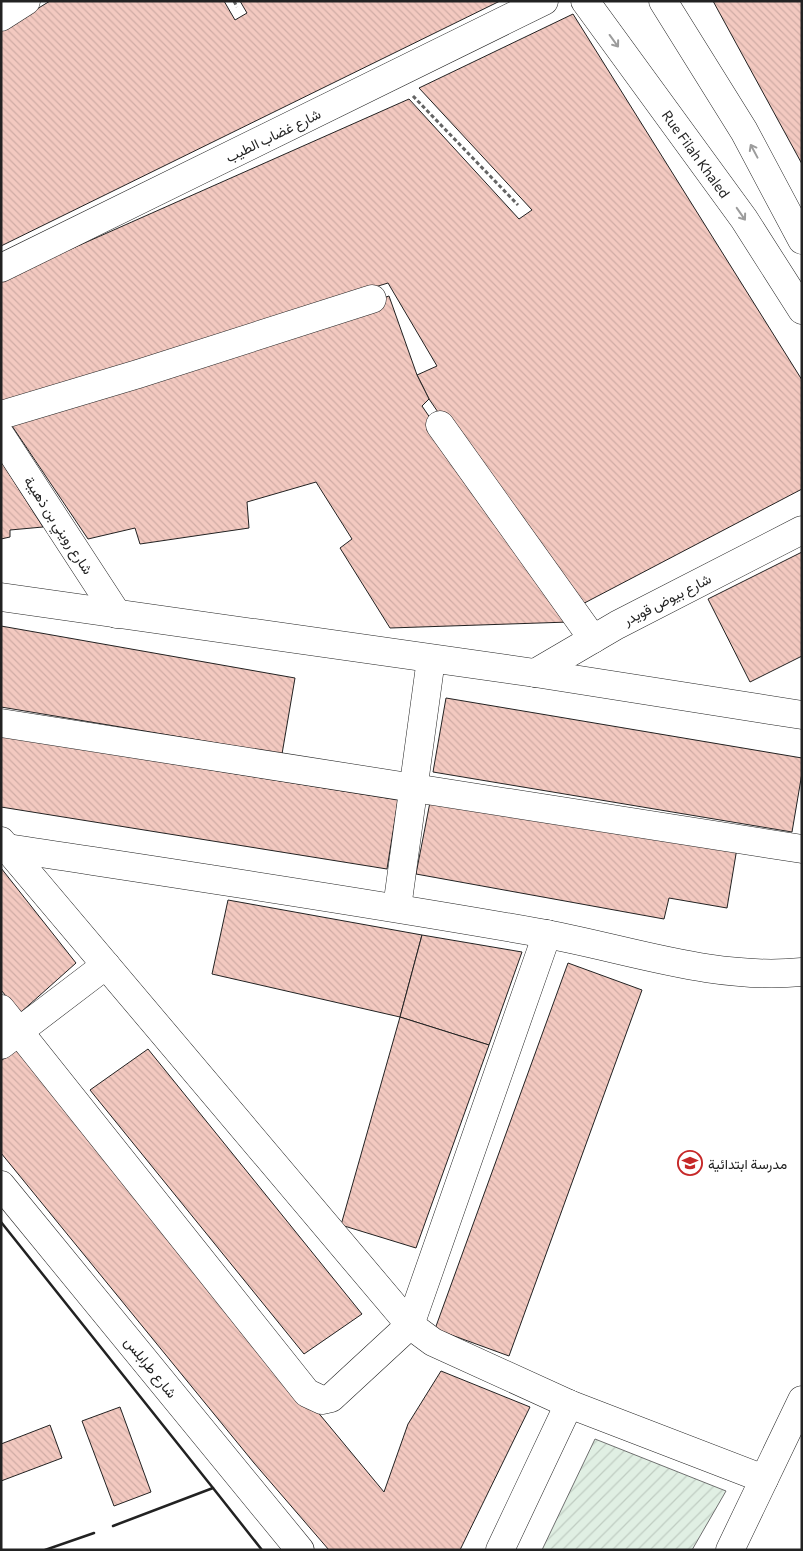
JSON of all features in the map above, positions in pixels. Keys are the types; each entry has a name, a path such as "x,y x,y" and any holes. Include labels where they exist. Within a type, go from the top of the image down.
{"street":[{"path":"1,17 26,1"},
{"name":"شارع غضاب الطيب","path":"1,268 544,1"},
{"name":"Rue Filah Khaled","path":"585,1 744,219 802,310"},
{"path":"663,1 794,207 802,240"},
{"path":"1,415 138,374 372,299"},
{"path":"440,425 593,639"},
{"name":"شارع رويني بن ذهيبة","path":"1,436 118,614"},
{"name":"شارع بيوض قويدر","path":"535,673 617,625 802,530"},
{"path":"1,597 535,673 802,715"},
{"path":"397,908 431,659"},
{"path":"1,724 802,849"},
{"path":"4,844 547,934 690,965 749,974 802,972"},
{"path":"4,844 410,1325 433,1342 568,1404 764,1479"},
{"path":"1,1009 10,1037 307,1393 322,1400 331,1398 410,1325 547,934"},
{"path":"10,1037 106,965"},
{"name":"شارع طرابلس","path":"1,1185 300,1550"},
{"path":"730,1550 802,1400"},
{"path":"500,1550 568,1404"}],"path":[{"path":"234,1 237,7"},
{"path":"393,76 518,205"}],"green space":[{"path":"595,1439 726,1491 692,1550 542,1550"}],"building":[{"path":"50,1 224,1 235,20 247,13 240,1 500,1 1,246 1,31"},
{"path":"713,1 802,1 802,164"},
{"path":"573,14 802,380 802,489 573,609 429,399 417,375 437,366 388,283 1,402 1,280 409,99 519,219 532,210 419,88"},
{"path":"389,296 417,375 429,399 422,406 569,622 390,628 340,548 352,539 316,482 247,502 249,528 140,544 135,528 88,539 8,420"},
{"path":"1,461 43,527 10,530 10,537 1,539"},
{"path":"802,552 802,656 750,682 708,599"},
{"path":"1,626 295,678 282,754 1,707"},
{"path":"446,698 802,758 802,773 792,832 433,772"},
{"path":"1,736 398,800 387,869 1,807"},
{"path":"431,797 737,848 727,908 669,898 664,919 416,874"},
{"path":"1,868 76,963 20,1013 1,990"},
{"path":"228,900 422,935 400,1017 212,974"},
{"path":"422,935 522,952 489,1045 400,1017"},
{"path":"568,963 642,990 509,1356 435,1329"},
{"path":"400,1017 489,1045 416,1248 341,1225"},
{"path":"16,1048 384,1492 408,1424 441,1371 530,1407 460,1550 329,1550 254,1463 1,1153 1,1061"},
{"path":"148,1049 362,1314 304,1354 90,1090"},
{"path":"120,1407 151,1492 114,1506 82,1421"},
{"path":"50,1425 62,1458 1,1481 1,1444"}],"wall":[{"path":"1,1222 213,1488 113,1526"},
{"path":"213,1488 262,1550"},
{"path":"45,1550 94,1533"}],"place":[{"name":"مدرسة ابتدائية","path":"690,1163"}]}
